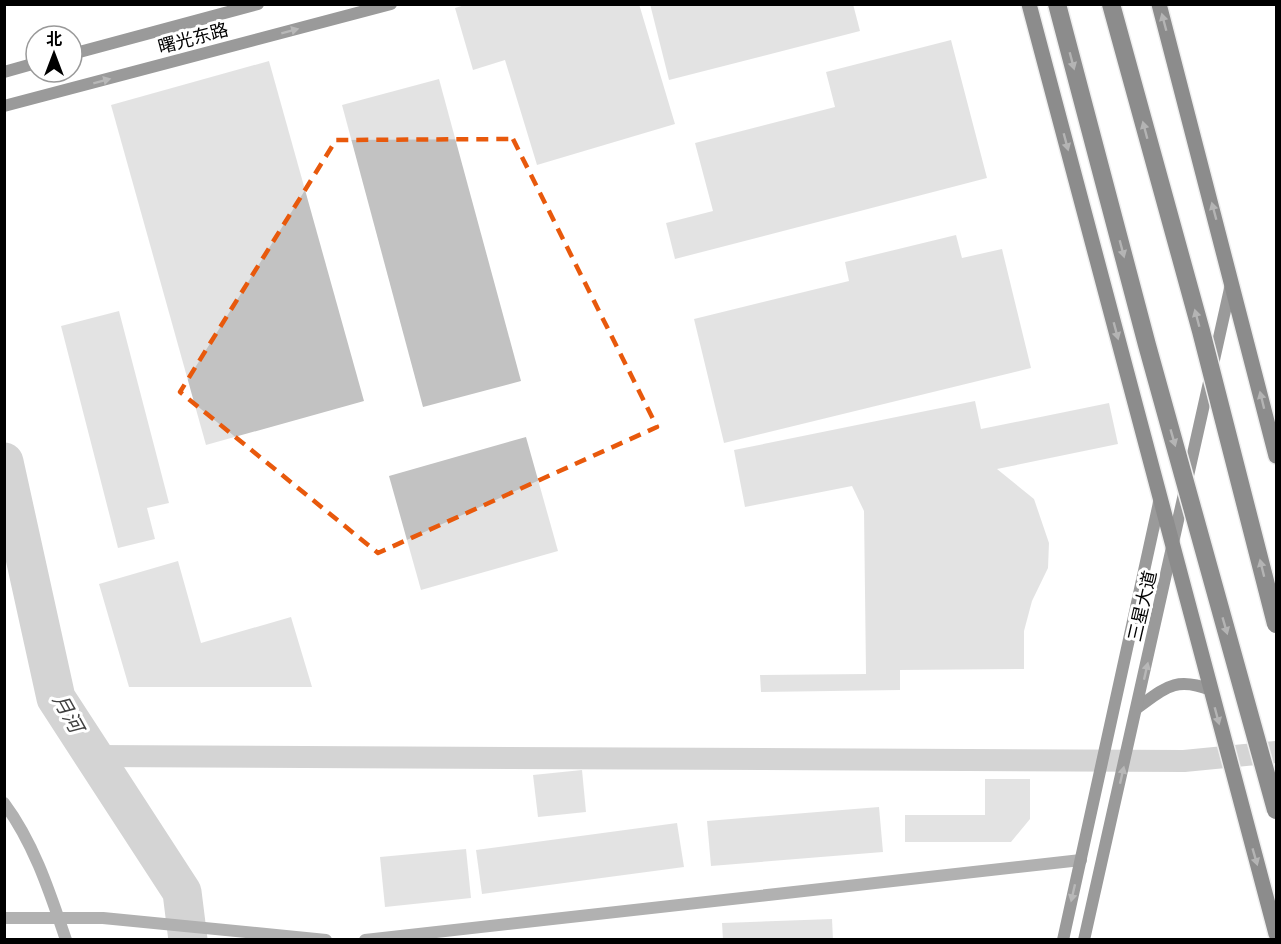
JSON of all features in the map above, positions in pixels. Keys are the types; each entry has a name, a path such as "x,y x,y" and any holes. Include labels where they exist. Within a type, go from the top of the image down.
{"highway":[{"path":"1057,4 1147,345 1276,810"},
{"path":"1111,4 1201,331 1276,624"}],"main road":[{"path":"1029,4 1276,934"},
{"path":"1159,4 1276,456"}],"street":[{"name":"曙光东路","path":"84,51 258,4"},
{"name":"曙光东路","path":"4,106 391,4"},
{"path":"4,72 24,66"},
{"name":"三星大道","path":"1084,939 1232,280"},
{"name":"三星大道","path":"1063,939 1161,497"},
{"path":"1137,708 1168,685 1196,684 1210,690"},
{"path":"4,803 21,825 66,939"},
{"path":"365,939 1081,860"},
{"path":"4,918 103,918 326,939"}],"highlighted area":[{"path":"513,139 657,427 378,553 180,392 336,140"}],"building":[{"path":"468,4 639,4 675,124 537,165 505,60 473,70 455,8"},
{"path":"650,4 853,4 860,31 669,80"},
{"path":"951,40 987,178 675,259 666,223 713,211 695,143 835,107 826,72"},
{"path":"269,61 364,401 206,445 111,105"},
{"path":"439,79 521,381 423,407 342,105"},
{"path":"956,235 962,258 1002,249 1031,368 724,443 694,319 849,281 845,262"},
{"path":"119,311 169,503 147,508 155,539 118,548 61,326"},
{"path":"975,401 981,429 1109,403 1118,444 997,469 1034,499 1049,543 1048,568 1032,601 1024,631 1024,669 900,670 900,690 761,692 760,675 866,674 864,511 852,486 745,507 734,450"},
{"path":"526,437 558,551 421,590 389,476"},
{"path":"178,561 201,643 291,617 312,687 129,687 99,584"},
{"path":"582,770 586,812 538,817 533,775"},
{"path":"985,779 1030,779 1030,819 1011,842 905,842 905,815 985,815"},
{"path":"879,807 883,852 711,866 707,821"},
{"path":"677,823 684,867 482,894 476,850"},
{"path":"466,849 471,898 385,907 380,857"},
{"path":"832,919 833,940 723,940 722,923"}],"waterway":[{"name":"月河","path":"4,462 56,698 182,892 188,940"},
{"path":"94,756 1184,761 1276,752"}]}
